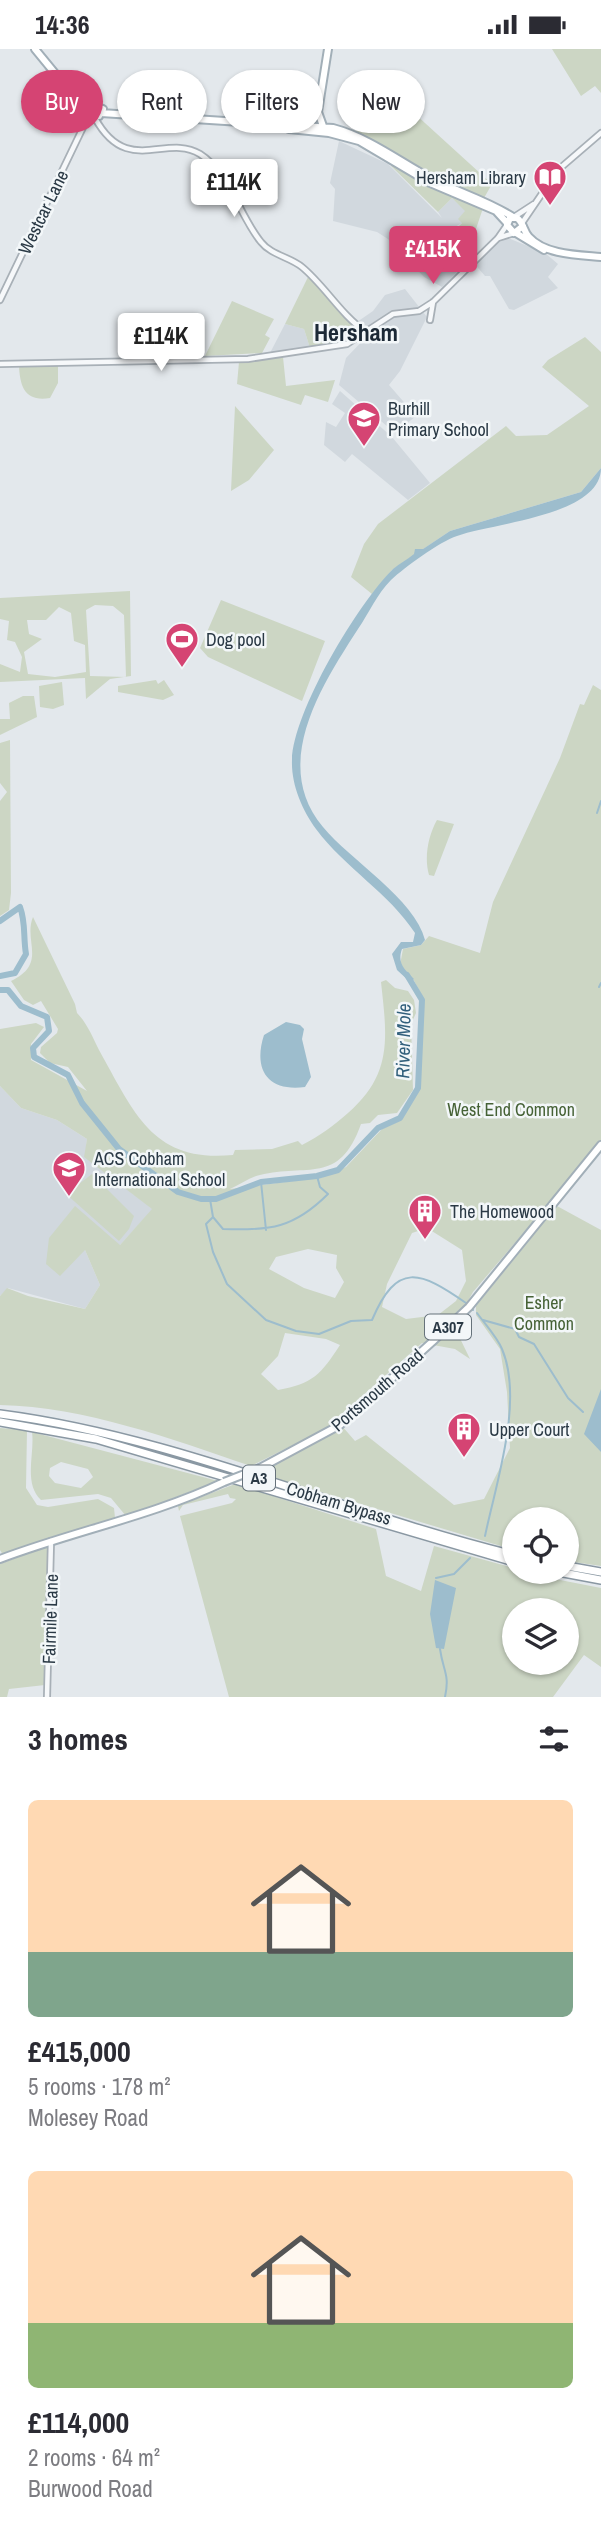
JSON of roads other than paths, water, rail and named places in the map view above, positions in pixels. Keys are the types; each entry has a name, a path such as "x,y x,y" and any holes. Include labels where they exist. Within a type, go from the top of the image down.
{"highway":[{"name":"Cobham Bypass","path":"0,1413 47,1420 137,1442 502,1551"},
{"name":"Cobham Bypass","path":"0,1422 96,1439 502,1558"},
{"path":"579,1568 601,1572"},
{"path":"579,1576 601,1580"}],"main road":[{"path":"35,49 53,70"},
{"path":"323,70 328,49"},
{"path":"323,126 361,137 432,179 496,207 523,225 531,240 552,249 601,259"},
{"path":"323,130 329,133"},
{"path":"323,132 359,141 430,183 496,211 515,233 546,251 601,259"},
{"path":"507,224 514,217"},
{"path":"515,233 523,225"},
{"name":"Portsmouth Road","path":"0,1559 51,1541 148,1514 302,1448 351,1416 463,1314 601,1145"}],"street":[{"path":"103,127 115,142 128,148 186,150 201,155 236,196 263,245 301,266 366,333"},
{"name":"Westcar Lane","path":"0,300 87,133"},
{"path":"523,225 561,166 601,133"},
{"path":"514,217 536,203"},
{"path":"0,365 248,359 347,344 393,314 418,311 433,302 498,239 507,224"},
{"path":"498,239 515,233"},
{"path":"430,320 433,302"},
{"name":"Fairmile Lane","path":"47,1697 51,1541"}],"water":[{"path":"601,468 596,484 583,497 565,507 457,536 432,549 391,580 381,591 330,675 307,725 301,751 301,777 308,803 323,827 395,895 419,925 425,940 421,945 402,949 401,954 404,969 414,979 410,982 397,970 392,954 401,942 413,942 415,933 393,905 328,843 311,822 298,796 292,760 303,715 330,659 363,606 393,569 414,554 415,549 423,549 450,531 581,492"},
{"path":"286,1022 300,1025 304,1029 302,1039 311,1077 305,1087 281,1086 272,1082 262,1068 260,1058 264,1035"},
{"path":"601,1389 601,1452 584,1434"},
{"path":"435,1580 456,1588 444,1649 436,1648 430,1614"}],"waterway":[{"path":"597,813 601,801"},
{"name":"River Mole","path":"0,921 20,907 26,954 15,973 0,976"},
{"name":"River Mole","path":"0,990 8,990 21,1006 47,1017 49,1031 33,1048 34,1057 68,1075 82,1103 119,1149 178,1192 201,1199 216,1199 261,1182 317,1176 338,1170 378,1128 400,1118 418,1088 422,1000 407,975"},
{"path":"599,987 601,983"},
{"path":"213,1217 223,1229 268,1228 292,1221 328,1194 320,1187 317,1176"},
{"path":"261,1182 266,1230"},
{"path":"210,1199 213,1217 206,1224 213,1252 227,1284 266,1320 296,1331 319,1334 351,1321 372,1320 391,1288 401,1280 411,1277 435,1284 466,1303"},
{"path":"477,1313 502,1349 508,1370 510,1393 506,1442 485,1536"},
{"path":"483,1320 515,1329 519,1337 534,1344 568,1398 583,1412"},
{"path":"436,1578 454,1574 470,1558"},
{"path":"440,1649 446,1678 445,1697"}],"place":[{"name":"Hersham Library","path":"550,207"},
{"name":"Burhill Primary School","path":"364,448"},
{"name":"Dog pool","path":"182,669"},
{"name":"ACS Cobham International School","path":"69,1198"},
{"name":"The Homewood","path":"425,1241"},
{"name":"Upper Court","path":"464,1459"}],"district":[{"name":"Hersham","path":"356,332"}],"park label":[{"name":"West End Common","path":"511,1109"},
{"name":"Esher Common","path":"544,1312"}]}
